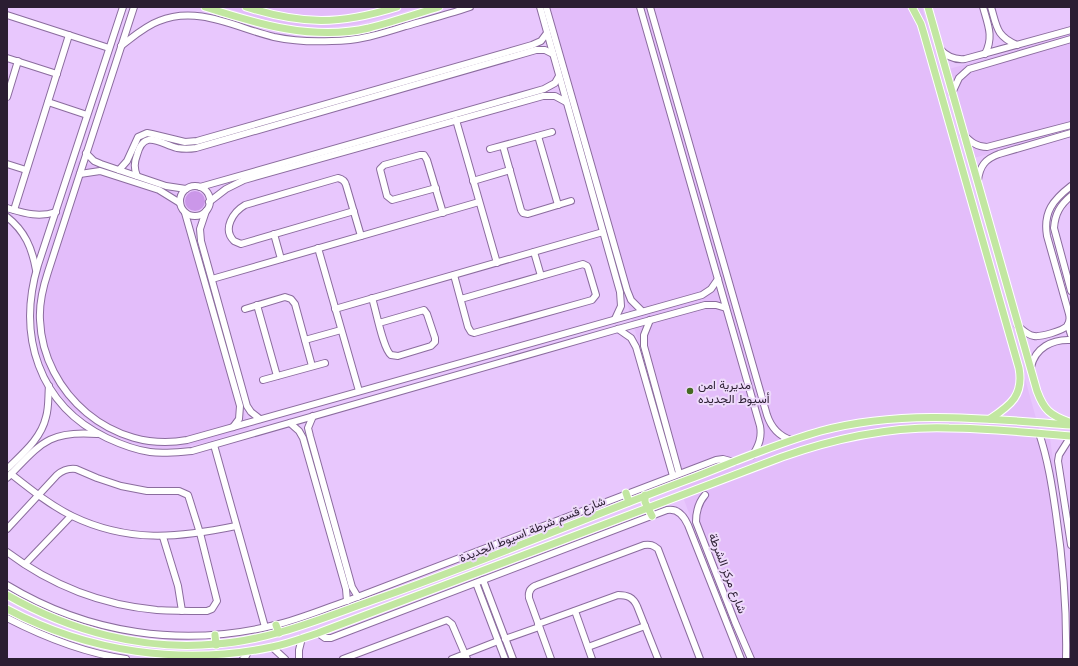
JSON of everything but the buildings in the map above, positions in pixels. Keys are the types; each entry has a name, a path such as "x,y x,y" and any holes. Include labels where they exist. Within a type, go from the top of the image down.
{"main road":[{"path":"205,7 232,20 313,32 344,32 368,28 439,7"},
{"path":"246,7 285,18 316,21 353,18 397,7"},
{"path":"912,7 924,34 1020,374 1020,385 1013,401 1005,409 990,419"},
{"path":"928,7 1030,369 1040,398 1046,408 1055,417 1071,424"},
{"path":"986,250 996,246"},
{"path":"1020,374 1027,374 1030,369"},
{"name":"شارع قسم شرطة اسيوط الجديدة","path":"7,595 31,608 75,626 129,640 168,644 216,644 246,640 309,624 424,583 645,495 791,440 839,427 890,419 938,417 1071,424"},
{"path":"890,419 888,426 891,431"},
{"path":"876,421 879,428 877,432"},
{"name":"شارع قسم شرطة اسيوط الجديدة","path":"7,609 31,621 68,636 101,646 154,657 218,655 248,652 272,647 318,633 815,445 877,432 949,428 1071,436"},
{"path":"669,486 673,476"},
{"path":"702,487 705,495"},
{"path":"626,493 629,502"},
{"path":"645,495 645,502 652,516"},
{"path":"611,509 615,520"},
{"path":"554,544 557,552"},
{"path":"424,583 428,592"},
{"path":"276,625 278,633"},
{"path":"215,635 216,644"},
{"path":"127,651 129,640"},
{"path":"246,640 248,652"}],"street":[{"path":"123,7 36,272 30,307 30,328 33,345 39,366 49,386 55,396 71,414 80,422 100,434 131,448 150,452 166,453 192,451 708,304 726,308"},
{"path":"134,7 46,280 40,308 41,332 45,350 52,368 64,389 90,416 111,429 134,438 151,442 178,442 705,293 711,289 718,280"},
{"path":"121,46 158,21 183,15 232,20 253,32 289,39 349,41 374,36 470,7"},
{"path":"540,7 566,102 618,258 628,295 634,304 642,311"},
{"path":"546,7 585,156 603,232 621,296 621,306 615,319"},
{"path":"640,7 761,432 759,444 753,455"},
{"path":"650,7 767,415 776,431 785,438 791,440"},
{"path":"983,7 990,34 989,45 984,54"},
{"path":"993,8 998,32 1005,40 1017,45"},
{"path":"121,14 130,17"},
{"path":"7,15 109,48"},
{"path":"939,48 949,56 961,60 1071,30"},
{"path":"990,34 998,32"},
{"path":"137,176 134,166 136,156 140,145 147,140 156,141 183,149 196,148 532,45 541,41 547,33"},
{"path":"14,210 69,35"},
{"path":"952,93 956,82 964,72 972,68 1071,39"},
{"path":"118,170 127,160 136,140 143,135 152,134 178,141 191,142 539,50 545,50 553,54"},
{"path":"7,58 57,74"},
{"path":"961,60 964,72"},
{"path":"7,97 18,61"},
{"path":"209,202 221,192 239,182 331,152 484,109 544,89 555,83 559,76"},
{"path":"86,153 97,163 166,186 186,188 193,186 200,187 456,120 484,109 547,95 555,96 566,102"},
{"path":"48,102 87,115"},
{"path":"456,120 497,263"},
{"path":"964,135 975,145 987,147 1071,125"},
{"path":"490,149 552,132"},
{"path":"977,182 982,165 990,157 1071,133"},
{"path":"81,135 91,139"},
{"path":"1063,135 1071,139"},
{"path":"538,136 558,205"},
{"path":"503,146 523,213 528,214 571,201"},
{"path":"987,147 990,157"},
{"path":"436,188 392,200 387,196 380,169 384,165 424,155 427,160 436,188 443,213"},
{"path":"7,164 26,170"},
{"path":"473,181 510,170"},
{"path":"80,174 100,171 159,190 180,203 185,213 200,264 240,409 239,419 233,427"},
{"path":"354,212 244,243 238,244 230,236 229,225 234,214 245,205 338,178 343,180 345,183 354,212 361,236"},
{"path":"1071,186 1053,202 1047,219 1046,231 1069,314 1071,335"},
{"path":"200,187 207,193 209,202 201,225 201,241 247,406 251,412 260,419"},
{"path":"180,203 182,193 186,188"},
{"path":"693,193 703,190"},
{"path":"1071,196 1061,205 1054,222 1055,234 1071,291"},
{"path":"212,279 479,202"},
{"path":"7,208 35,216 47,215 56,212"},
{"path":"185,213 196,216 206,211"},
{"path":"7,217 20,229 29,242 34,258 36,272"},
{"path":"335,309 603,232"},
{"path":"274,234 281,259"},
{"path":"318,248 359,391"},
{"path":"534,252 541,276"},
{"path":"1054,260 1062,257"},
{"path":"611,260 618,258"},
{"path":"200,264 207,262"},
{"path":"454,275 469,329 472,333 476,334 592,300 596,293 588,268 583,264 461,299"},
{"path":"245,309 285,297 291,299 295,304 312,366"},
{"path":"372,298 387,352 393,356 398,356 430,346 435,342 427,314 424,310 379,323"},
{"path":"256,305 276,376"},
{"path":"30,307 40,308"},
{"path":"650,320 644,335 644,346 673,476"},
{"path":"1018,326 1029,334 1038,336 1062,329 1069,325"},
{"path":"618,329 631,338 636,347 673,476"},
{"path":"305,340 341,330"},
{"path":"542,339 545,350"},
{"path":"1030,369 1034,357 1042,348 1056,341 1071,340"},
{"path":"263,380 326,363"},
{"path":"230,370 236,368"},
{"path":"8,474 38,436 47,417 49,386"},
{"path":"343,396 347,406"},
{"path":"312,416 308,428 310,436 352,587 358,596"},
{"path":"290,423 299,431 303,438 346,589 347,601"},
{"path":"8,474 44,443 61,435 71,433 100,434"},
{"path":"1039,434 1049,468 1063,557 1066,659"},
{"path":"38,436 44,443"},
{"path":"1071,436 1059,455 1058,461 1071,545"},
{"path":"131,448 134,438"},
{"path":"214,445 265,628"},
{"path":"7,585 56,610 99,625 127,631 155,635 185,636 215,635 265,628 347,601 718,459 734,462"},
{"path":"7,529 61,472 71,468 121,486 147,491 182,492 190,498 217,601 212,609 207,611 158,610 132,607 105,601 65,586 24,564 7,552"},
{"path":"8,474 71,516 107,529 163,537 200,534 236,526"},
{"name":"شارع مركز الشرطة","path":"705,495 697,510 696,522 740,635 751,659"},
{"name":"شارع مركز الشرطة","path":"652,516 669,509 678,512 688,525 741,659"},
{"path":"24,564 71,516"},
{"path":"318,633 325,638 331,638 652,516"},
{"path":"163,537 178,586 182,611"},
{"path":"551,659 529,598 529,591 533,586 649,544 658,549 700,659"},
{"path":"483,580 512,659"},
{"path":"476,583 505,659"},
{"path":"505,639 618,595 624,595 634,600 658,659"},
{"path":"576,611 592,659"},
{"path":"7,618 54,640 97,653 126,659"},
{"path":"344,659 447,620 452,624 466,656"},
{"path":"588,647 645,626"},
{"path":"299,659 299,650 302,638"},
{"path":"452,659 466,656 498,642"},
{"path":"272,647 285,659"},
{"path":"243,659 248,652"}],"shaded area":[{"path":"223,7 421,7 358,24 322,28 298,27 275,23"},
{"path":"543,7 922,7 1039,429 1049,430 1070,602 1071,659 746,659 727,616 680,489"},
{"path":"1071,34 1071,130 967,160 942,71"},
{"path":"78,161 172,191 191,200 189,208 190,218 249,429 207,442 184,447 161,448 145,446 115,436 94,425 72,408 57,390 40,354 36,332 35,310 42,271"},
{"path":"195,191 202,194 205,201 202,208 195,211 188,208 185,201 188,194"}],"place":[{"name":"مديرية امن أسيوط الجديده","path":"690,391"}]}
